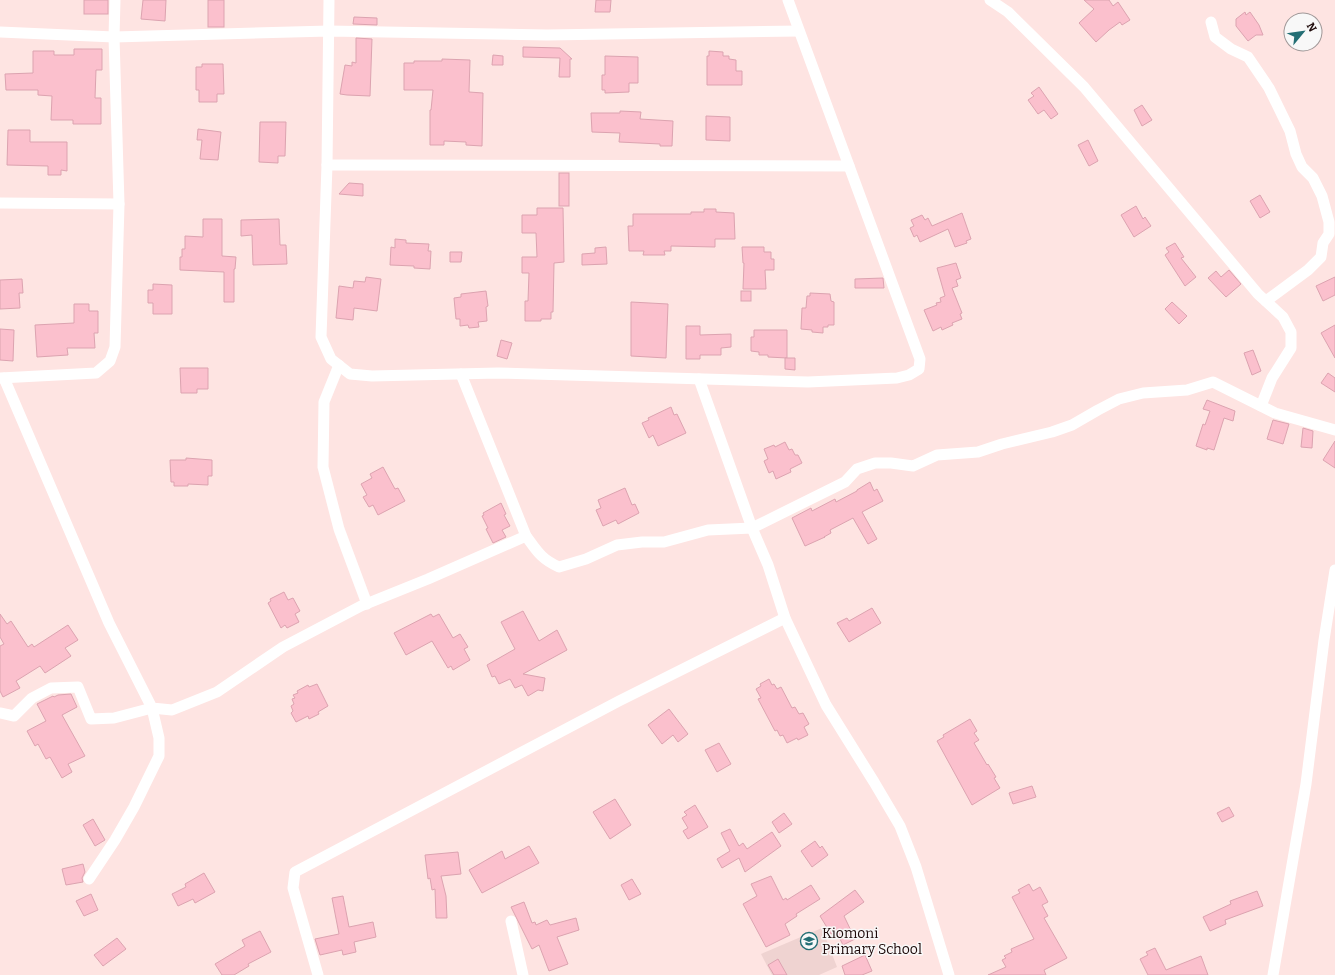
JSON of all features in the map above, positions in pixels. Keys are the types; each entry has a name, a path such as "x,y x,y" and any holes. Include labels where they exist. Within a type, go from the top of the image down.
{"street":[{"path":"89,879 115,840 134,807 159,756 159,738 152,708 109,623 2,378 96,373 110,361 115,347 119,204 114,0"},
{"path":"329,0 327,165 320,337 331,359 350,374 372,376 498,373 808,382 898,378 910,375 920,369 920,359 788,0"},
{"path":"990,0 1008,12 1084,87 1245,278 1283,317 1290,332 1291,348 1272,378 1261,406"},
{"path":"1212,22 1215,37 1231,49 1248,57 1269,88 1290,130 1296,154 1302,167 1313,178 1322,196 1329,222 1329,234 1322,243 1321,257 1308,270 1266,301"},
{"path":"0,32 114,36 329,31 547,35 799,31"},
{"path":"327,165 849,166"},
{"path":"0,203 119,204"},
{"path":"339,365 324,402 323,467 339,529 367,604"},
{"path":"461,374 526,536 542,558 559,567 586,559 617,545 642,542 664,542 708,530 752,528 845,482 857,468 875,463 891,463 913,466 937,455 978,452 1002,444 1072,426 1118,399 1143,393 1187,390 1213,382 1275,413 1335,430"},
{"path":"699,379 752,528 768,565 785,618 826,705 900,826 916,866 949,975"},
{"path":"0,713 14,716 32,698 51,688 78,687 91,719 114,718 152,708 172,710 217,692 283,647 367,604 526,536"},
{"path":"1273,975 1306,784 1324,640 1335,570"},
{"path":"318,975 293,888 295,872 619,701 785,618"},
{"path":"511,921 523,975"}],"shaded area":[{"name":"Kiomoni Primary School","path":"822,928 837,967 819,975 772,975 761,954"}],"building":[{"path":"84,0 108,0 108,14 84,14"},
{"path":"143,0 166,0 165,21 141,19"},
{"path":"208,0 224,0 224,27 208,27"},
{"path":"596,0 611,0 610,12 595,12"},
{"path":"1084,0 1109,0 1113,6 1118,2 1130,20 1122,25 1120,22 1096,42 1079,23 1094,9"},
{"path":"1245,12 1246,15 1250,12 1259,25 1263,35 1256,35 1248,41 1236,26 1236,19"},
{"path":"354,17 377,18 377,25 353,24"},
{"path":"356,38 372,39 370,96 340,94 345,65 352,66 352,62 356,63"},
{"path":"523,47 560,48 572,59 570,59 570,77 559,77 560,58 523,57"},
{"path":"74,49 102,49 102,70 96,70 95,98 101,98 101,124 73,124 73,120 51,120 52,96 38,95 38,90 6,90 5,74 33,73 33,51 54,51 54,55 74,55"},
{"path":"709,51 723,52 723,56 729,56 729,59 736,60 736,71 742,71 742,85 707,85 707,56 709,56"},
{"path":"493,55 503,56 503,65 492,65"},
{"path":"605,56 638,57 638,83 629,83 629,92 605,93 605,90 602,90 602,75 605,75"},
{"path":"442,59 470,60 469,92 483,93 482,146 466,145 466,142 444,141 444,145 430,145 430,110 433,90 404,90 404,63 414,63 414,61 442,61"},
{"path":"202,64 223,64 224,94 217,94 217,102 199,102 199,90 196,90 196,67 202,67"},
{"path":"1039,87 1058,114 1051,119 1044,110 1038,114 1028,100 1034,96 1031,93"},
{"path":"1142,105 1152,120 1142,126 1134,110"},
{"path":"620,111 641,112 640,119 673,121 672,146 619,142 620,133 592,132 591,113 620,113"},
{"path":"706,116 730,117 730,141 706,140"},
{"path":"260,122 286,122 285,156 278,156 278,163 259,162"},
{"path":"198,129 221,132 218,160 200,159 202,140 197,140"},
{"path":"8,130 30,130 30,142 67,142 67,171 61,170 61,175 48,175 48,166 7,165"},
{"path":"1088,140 1098,161 1089,166 1078,145"},
{"path":"559,173 569,173 569,206 559,206"},
{"path":"349,183 363,184 363,196 339,194"},
{"path":"1260,195 1270,212 1260,218 1250,201"},
{"path":"1136,206 1143,219 1145,217 1151,226 1134,237 1121,215"},
{"path":"537,208 563,208 564,262 554,263 553,312 551,312 551,319 541,319 541,321 525,321 525,301 528,301 529,273 522,273 522,257 537,257 536,233 522,233 522,215 537,215"},
{"path":"704,209 716,209 716,212 734,213 735,239 715,239 715,247 671,246 671,251 664,251 665,255 643,255 644,251 629,251 628,226 633,226 633,214 691,214 691,212 704,212"},
{"path":"962,213 971,239 966,241 967,243 955,247 948,229 920,242 917,235 914,237 910,228 914,226 911,220 922,215 925,220 928,218 932,226"},
{"path":"203,219 222,219 222,256 236,257 234,269 234,302 224,302 224,272 180,270 180,257 182,257 182,249 185,249 185,236 203,237"},
{"path":"279,219 280,245 286,245 287,264 253,265 252,235 241,236 241,220"},
{"path":"395,239 406,240 406,243 429,244 428,251 431,251 430,269 414,268 414,266 390,265 391,247 395,248"},
{"path":"1175,243 1184,257 1181,258 1196,277 1185,286 1165,255 1169,252 1166,248"},
{"path":"606,247 607,264 582,265 582,254 595,253 595,248"},
{"path":"742,247 764,247 764,252 771,252 771,259 774,259 774,270 765,270 766,289 743,289 744,263"},
{"path":"450,252 462,252 461,262 450,262"},
{"path":"956,263 961,278 956,280 958,286 952,288 962,313 960,314 962,319 952,323 953,325 942,330 941,327 933,331 924,310 937,305 936,303 941,302 940,298 945,296 937,268"},
{"path":"1229,270 1241,284 1226,297 1208,278 1216,271 1221,277"},
{"path":"366,277 381,279 377,311 354,308 353,320 336,318 339,286 353,288 354,281 365,282"},
{"path":"1335,277 1335,295 1323,301 1316,286"},
{"path":"883,278 884,288 855,288 855,279"},
{"path":"22,279 23,293 19,293 20,308 0,309 0,280"},
{"path":"153,284 172,285 172,314 153,314 153,303 148,303 148,290 153,290"},
{"path":"486,291 488,306 486,307 487,321 478,322 479,327 469,328 468,325 460,326 460,319 456,319 454,298 461,297 461,294"},
{"path":"741,291 751,291 751,301 741,301"},
{"path":"810,293 830,294 831,301 834,302 834,325 823,327 823,333 801,329 802,308 806,308 807,296 810,296"},
{"path":"631,302 668,304 666,358 631,356"},
{"path":"1172,302 1187,316 1179,324 1165,309"},
{"path":"74,304 89,304 89,311 98,311 98,333 94,333 95,348 67,348 68,355 37,357 35,325 74,323"},
{"path":"1335,325 1335,358 1321,333"},
{"path":"686,326 700,326 700,335 731,334 731,347 721,348 721,355 700,355 700,359 686,359"},
{"path":"0,329 14,330 13,361 0,360"},
{"path":"754,330 787,330 787,358 768,357 768,355 759,355 759,352 751,351 751,337 754,337"},
{"path":"501,340 512,343 507,359 497,356"},
{"path":"1253,350 1261,371 1252,375 1244,353"},
{"path":"785,358 795,358 795,370 785,369"},
{"path":"180,368 208,368 208,389 197,389 197,393 181,393"},
{"path":"1328,373 1335,378 1335,392 1321,383"},
{"path":"1207,400 1235,411 1233,421 1224,418 1214,450 1207,448 1207,450 1196,446 1203,424 1205,425 1210,411 1203,409"},
{"path":"671,407 674,415 677,414 686,433 658,446 653,435 649,438 642,423 649,420 648,418"},
{"path":"1273,420 1289,424 1283,444 1267,439"},
{"path":"1303,428 1313,431 1312,448 1301,447"},
{"path":"1335,441 1335,468 1323,460"},
{"path":"785,442 789,450 792,449 795,455 798,455 802,463 790,469 791,472 776,479 773,471 769,473 764,461 768,459 764,449 774,445 775,447"},
{"path":"186,458 212,460 212,476 208,476 208,485 188,484 188,486 174,486 174,482 171,482 170,460 186,460"},
{"path":"383,467 395,489 398,488 405,501 378,515 373,505 369,507 363,497 367,495 361,484 372,478 370,474"},
{"path":"870,482 874,491 877,489 883,501 862,512 877,539 868,544 853,518 830,530 831,533 825,537 805,546 792,518 811,508 812,511 835,499 836,502"},
{"path":"625,488 632,505 635,504 639,513 618,524 616,520 603,526 596,510 601,508 598,500"},
{"path":"501,503 506,514 504,515 510,526 502,530 506,537 493,543 486,529 488,528 482,516 484,515 483,513"},
{"path":"284,592 288,600 293,598 300,611 295,614 299,622 287,628 285,625 281,628 268,603 271,601 270,599"},
{"path":"872,608 881,623 849,642 837,623 847,618 849,621"},
{"path":"523,611 539,641 557,630 567,650 523,674 545,678 543,691 538,690 528,696 522,685 515,688 510,679 499,684 495,676 492,677 487,665 515,649 501,622"},
{"path":"0,614 7,624 11,621 28,647 32,644 34,647 68,625 78,640 65,648 71,656 45,673 40,666 16,681 20,688 3,697 0,691 0,646 4,644 0,637"},
{"path":"431,614 433,617 439,614 453,638 460,634 468,647 464,649 470,660 453,670 451,666 448,668 432,641 406,655 394,633"},
{"path":"769,679 772,685 774,684 777,689 781,687 792,708 795,707 799,714 803,713 809,724 804,727 808,735 787,743 783,735 780,736 777,730 775,731 758,699 761,698 756,689 761,686 760,684"},
{"path":"317,684 328,706 318,712 319,714 309,719 308,716 296,722 291,713 293,711 291,706 294,704 292,699 295,698 293,695 308,685 309,687"},
{"path":"71,694 77,707 62,715 85,756 68,764 72,772 62,778 50,757 46,759 38,744 35,746 27,731 46,721 37,704 53,696"},
{"path":"669,709 688,734 678,742 673,735 662,744 648,725"},
{"path":"970,719 977,731 974,733 979,740 974,743 996,777 994,778 1000,788 972,805 937,741 944,737 943,735"},
{"path":"719,743 731,764 717,772 705,750"},
{"path":"1032,786 1036,797 1013,804 1009,793"},
{"path":"615,799 631,825 610,839 593,812"},
{"path":"695,805 708,827 688,839 683,831 688,828 682,818 687,815 684,812"},
{"path":"1229,807 1234,816 1222,822 1217,813"},
{"path":"784,813 792,824 779,833 772,822"},
{"path":"93,819 105,840 95,846 83,825"},
{"path":"730,829 739,846 743,843 747,849 772,832 781,846 745,872 739,858 722,868 717,859 730,851 721,833"},
{"path":"815,841 820,848 822,846 828,855 812,867 801,851"},
{"path":"529,846 539,863 482,893 469,870 502,851 505,859"},
{"path":"458,852 461,874 441,876 446,896 447,918 436,918 435,889 432,890 430,878 428,879 425,855"},
{"path":"83,864 85,872 82,878 83,882 66,885 62,869"},
{"path":"204,873 215,892 195,903 193,899 178,906 172,894 186,887 185,884"},
{"path":"771,876 783,900 786,898 787,900 811,885 820,899 796,914 797,916 785,924 790,935 766,947 743,904 757,896 751,884"},
{"path":"632,879 641,894 629,900 621,885"},
{"path":"1029,884 1033,891 1040,887 1048,902 1042,905 1048,916 1044,918 1067,958 1044,970 1046,975 988,975 1006,967 1002,960 1006,958 1004,956 1012,952 1011,949 1034,939 1012,897 1020,893 1018,890"},
{"path":"855,890 864,902 844,916 855,939 843,945 836,931 831,934 820,916"},
{"path":"1257,891 1263,906 1225,920 1226,924 1210,931 1203,917 1231,904 1230,901"},
{"path":"91,894 98,910 84,916 76,901"},
{"path":"343,896 349,927 373,922 376,937 354,942 356,952 343,955 342,950 320,955 315,939 339,934 332,898"},
{"path":"524,902 532,923 535,922 536,925 547,920 550,925 576,918 579,930 557,937 568,964 549,971 539,945 532,949 511,907"},
{"path":"260,931 271,952 248,964 249,966 234,975 222,975 215,964 245,946 242,940"},
{"path":"117,938 126,949 103,966 94,955"},
{"path":"1155,948 1166,970 1201,956 1208,975 1148,975 1140,959 1148,955 1146,952"},
{"path":"865,955 872,971 862,975 845,975 842,966"},
{"path":"778,959 787,975 774,975 768,965"}],"place":[{"name":"Kiomoni Primary School","path":"809,941"}]}
